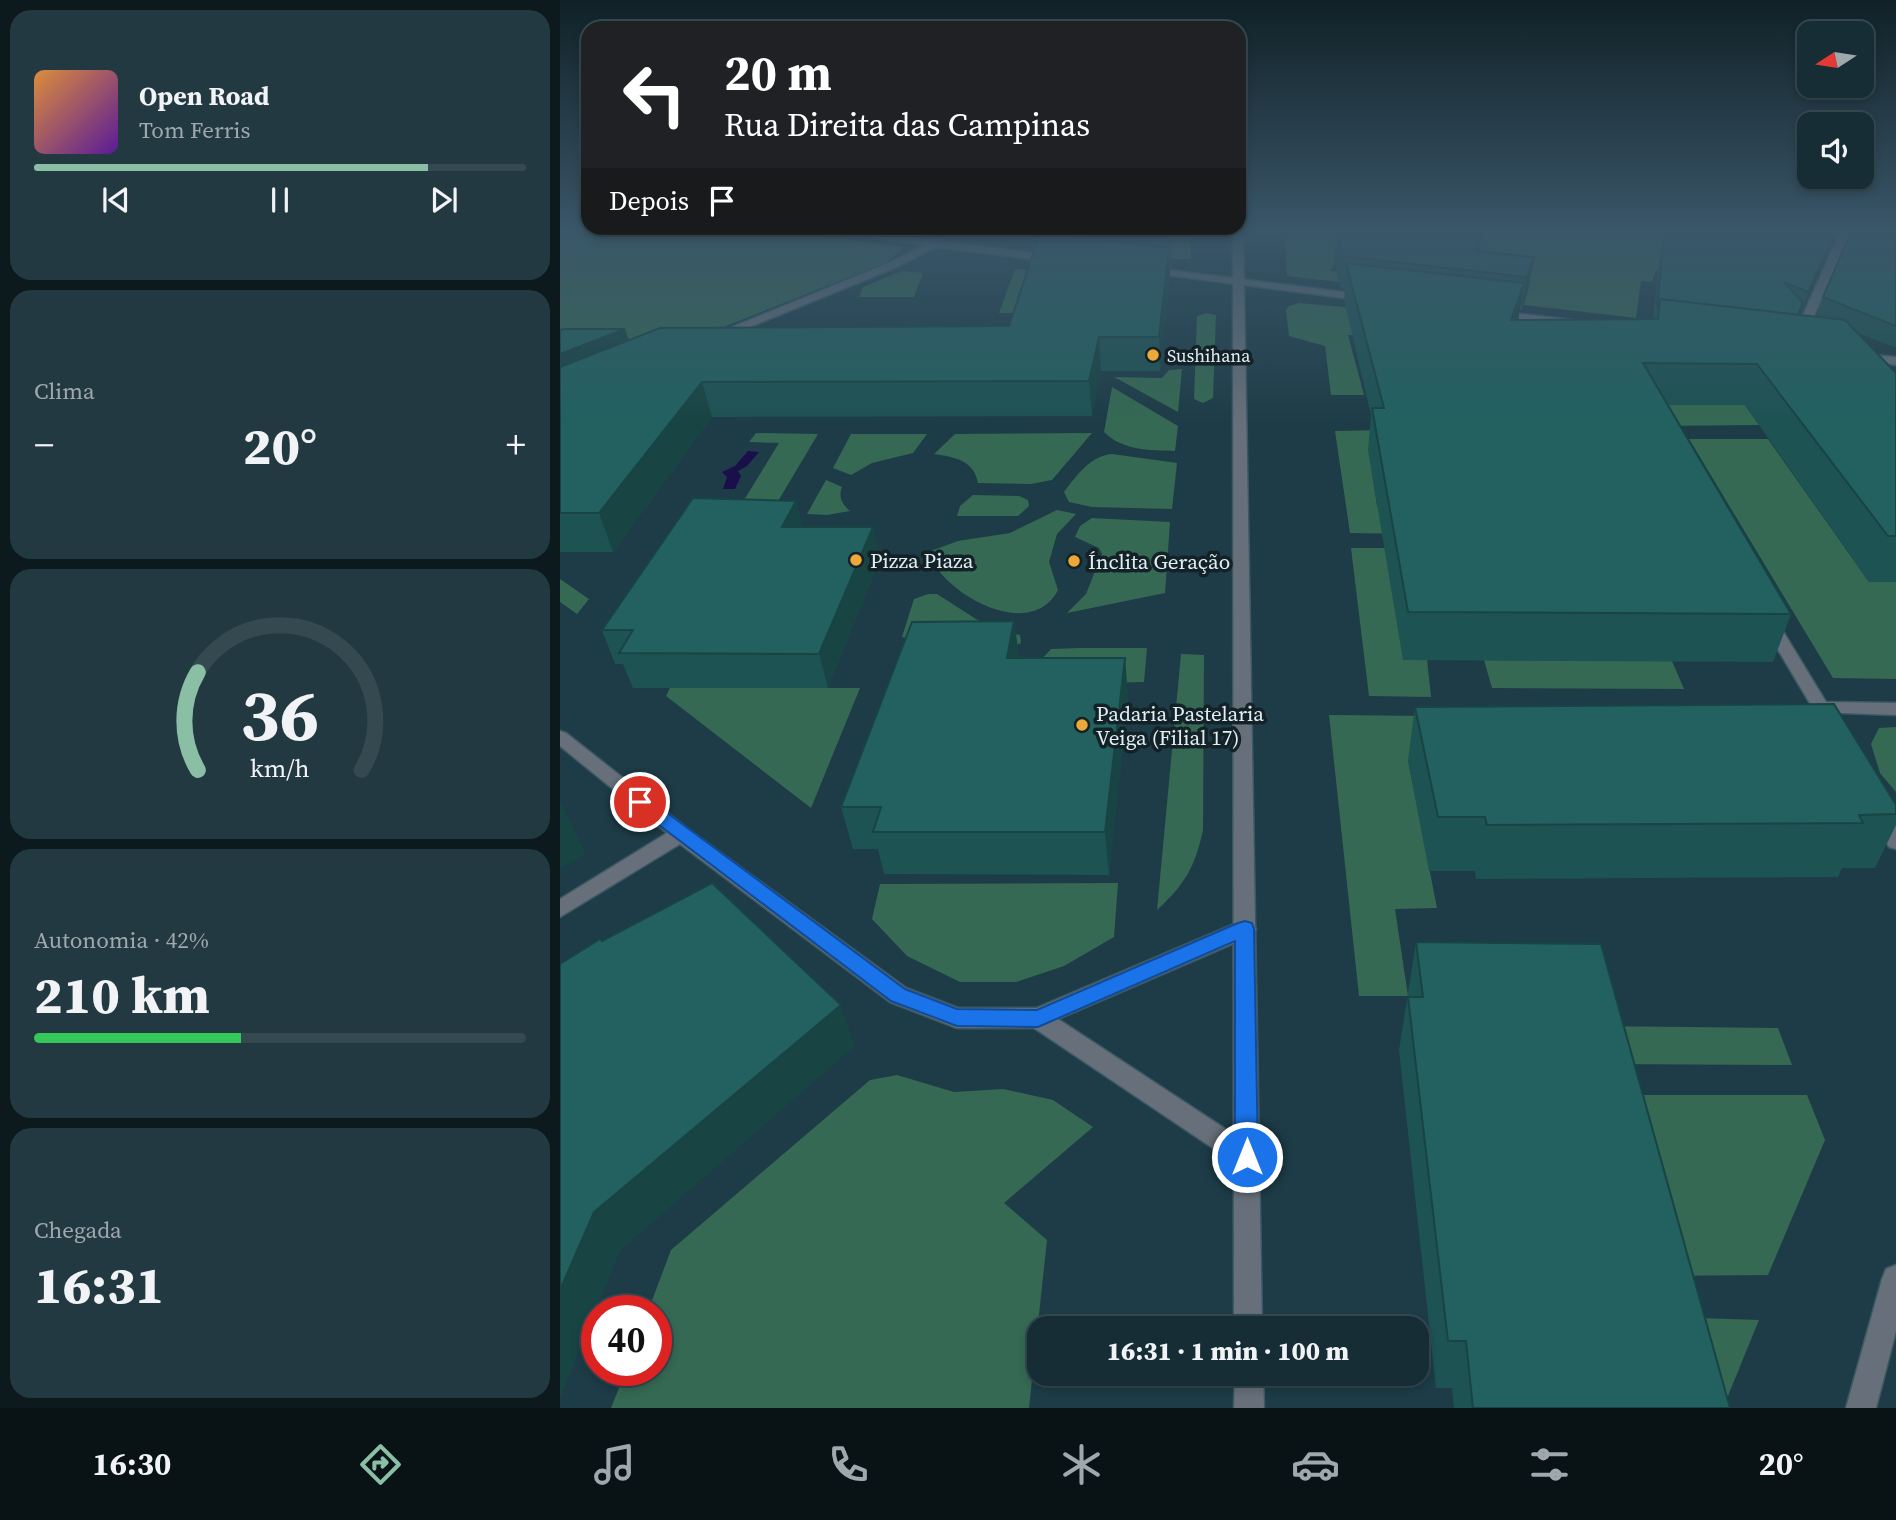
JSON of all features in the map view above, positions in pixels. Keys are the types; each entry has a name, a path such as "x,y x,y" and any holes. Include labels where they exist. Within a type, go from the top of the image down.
{"street":[{"path":"707,341 823,294"},
{"path":"1240,294 1248,1316"},
{"path":"1334,294 1376,299"},
{"path":"1801,349 1822,294"},
{"path":"1482,312 1587,324"},
{"path":"1845,355 1896,361"},
{"path":"1759,605 1834,733"},
{"path":"1821,708 1896,709"},
{"path":"560,737 681,834 898,995 957,1018 1038,1018 1245,929"},
{"path":"1868,794 1896,842"},
{"path":"560,909 681,834"},
{"path":"1038,1018 1247,1157"},
{"path":"1861,1408 1896,1279"},
{"path":"1249,1386 1249,1408"}],"green space":[{"path":"560,294 807,294 560,392"},
{"path":"860,294 915,294 914,297 859,297"},
{"path":"1006,294 1058,294 1017,313 999,313"},
{"path":"1527,294 1639,294 1636,318 1523,305"},
{"path":"1744,294 1777,294 1767,317 1743,314"},
{"path":"1299,303 1376,310 1390,333 1348,335 1364,395 1331,395 1325,346 1289,336 1286,310"},
{"path":"1206,313 1216,315 1213,398 1203,403 1194,399 1197,316"},
{"path":"1182,369 1178,412 1114,377 1162,378 1169,370"},
{"path":"1112,387 1178,426 1175,451 1128,446 1104,432"},
{"path":"1744,404 1759,425 1657,426 1545,405"},
{"path":"1383,430 1369,451 1377,506 1668,508 1412,534 1350,533 1335,431"},
{"path":"756,433 818,434 771,513 744,500 779,443 749,442"},
{"path":"1092,433 1052,480 1031,484 978,483 972,469 962,461 934,454 955,434"},
{"path":"851,434 927,434 913,453 872,463 851,475 833,468"},
{"path":"1689,439 1768,439 1869,582 1896,582 1896,679 1833,678"},
{"path":"1112,454 1177,463 1172,509 1092,507 1069,502 1064,492 1079,473 1097,458"},
{"path":"826,480 842,487 842,500 850,511 827,515 807,514"},
{"path":"973,495 1019,496 1028,500 1029,506 1018,516 957,516 960,506"},
{"path":"1057,510 1076,514 1057,534 1049,562 1058,590 1045,605 1028,612 1009,612 988,607 968,596 936,568 928,552 958,541 1010,533"},
{"path":"1092,518 1170,522 1165,593 1067,613 1086,594 1102,554 1099,548 1075,537 1080,526"},
{"path":"1351,548 1415,548 1431,697 1369,696"},
{"path":"560,579 589,599 577,614 560,602"},
{"path":"937,594 1001,632 1020,635 1021,643 1010,648 936,645 902,637 914,599"},
{"path":"1147,648 1144,682 1063,684 1042,659 1051,649"},
{"path":"1181,654 1204,655 1203,830 1188,874 1157,910"},
{"path":"1484,660 1672,661 1684,689 1492,688"},
{"path":"670,688 860,688 811,808 666,696"},
{"path":"1329,715 1433,716 1408,760 1437,908 1395,909 1408,996 1359,996"},
{"path":"1896,727 1896,792 1880,773 1871,744 1879,728"},
{"path":"1118,883 1114,937 1064,966 1016,982 960,982 907,956 872,919 880,884"},
{"path":"1592,1026 1778,1028 1792,1065 1602,1064"},
{"path":"897,1075 954,1092 1003,1089 1053,1100 1093,1127 1004,1203 1047,1240 1039,1316 1027,1316 1027,1386 1031,1386 1029,1408 611,1408 620,1386 672,1386 672,1295 654,1295 671,1250 870,1080"},
{"path":"1610,1095 1807,1095 1825,1140 1768,1275 1657,1276"},
{"path":"1667,1317 1759,1320 1723,1408"}],"shaded area":[{"path":"748,451 759,452 747,466 738,471 741,476 735,489 723,489 727,477 722,472 735,466"}],"building":[{"path":"1020,294 1164,294 1159,337 1099,337 1089,381 702,382 599,513 560,513 560,367 660,328 1009,326"},
{"path":"1354,294 1520,294 1511,320 1658,319 1660,299 1845,320 1896,373 1896,536 1888,536 1757,364 1643,363 1791,614 1408,612 1372,408 1384,408"},
{"path":"1658,294 1795,294 1803,303 1798,315 1660,299 1657,307"},
{"path":"1824,294 1896,294 1896,326 1823,297"},
{"path":"625,329 560,354 560,330"},
{"path":"693,498 796,501 782,527 873,527 819,654 619,653 633,630 602,630"},
{"path":"1014,621 1007,658 1125,658 1105,832 873,832 881,807 841,807 912,622"},
{"path":"1834,704 1896,805 1896,814 1859,815 1863,823 1487,825 1485,817 1438,817 1415,707"},
{"path":"712,883 841,1005 594,1212 560,1290 560,964 600,939 602,941"},
{"path":"1416,942 1601,944 1730,1408 1473,1408 1466,1341 1448,1341 1408,997 1423,997"}],"place":[{"name":"Sushihana","path":"1153,355"},
{"name":"Pizza Piaza","path":"856,560"},
{"name":"Ínclita Geração","path":"1074,561"},
{"name":"Padaria Pastelaria Veiga (Filial 17)","path":"1082,725"}],"route":[{"path":"640,802 898,995 957,1018 1038,1018 1245,929 1247,1157"}]}
